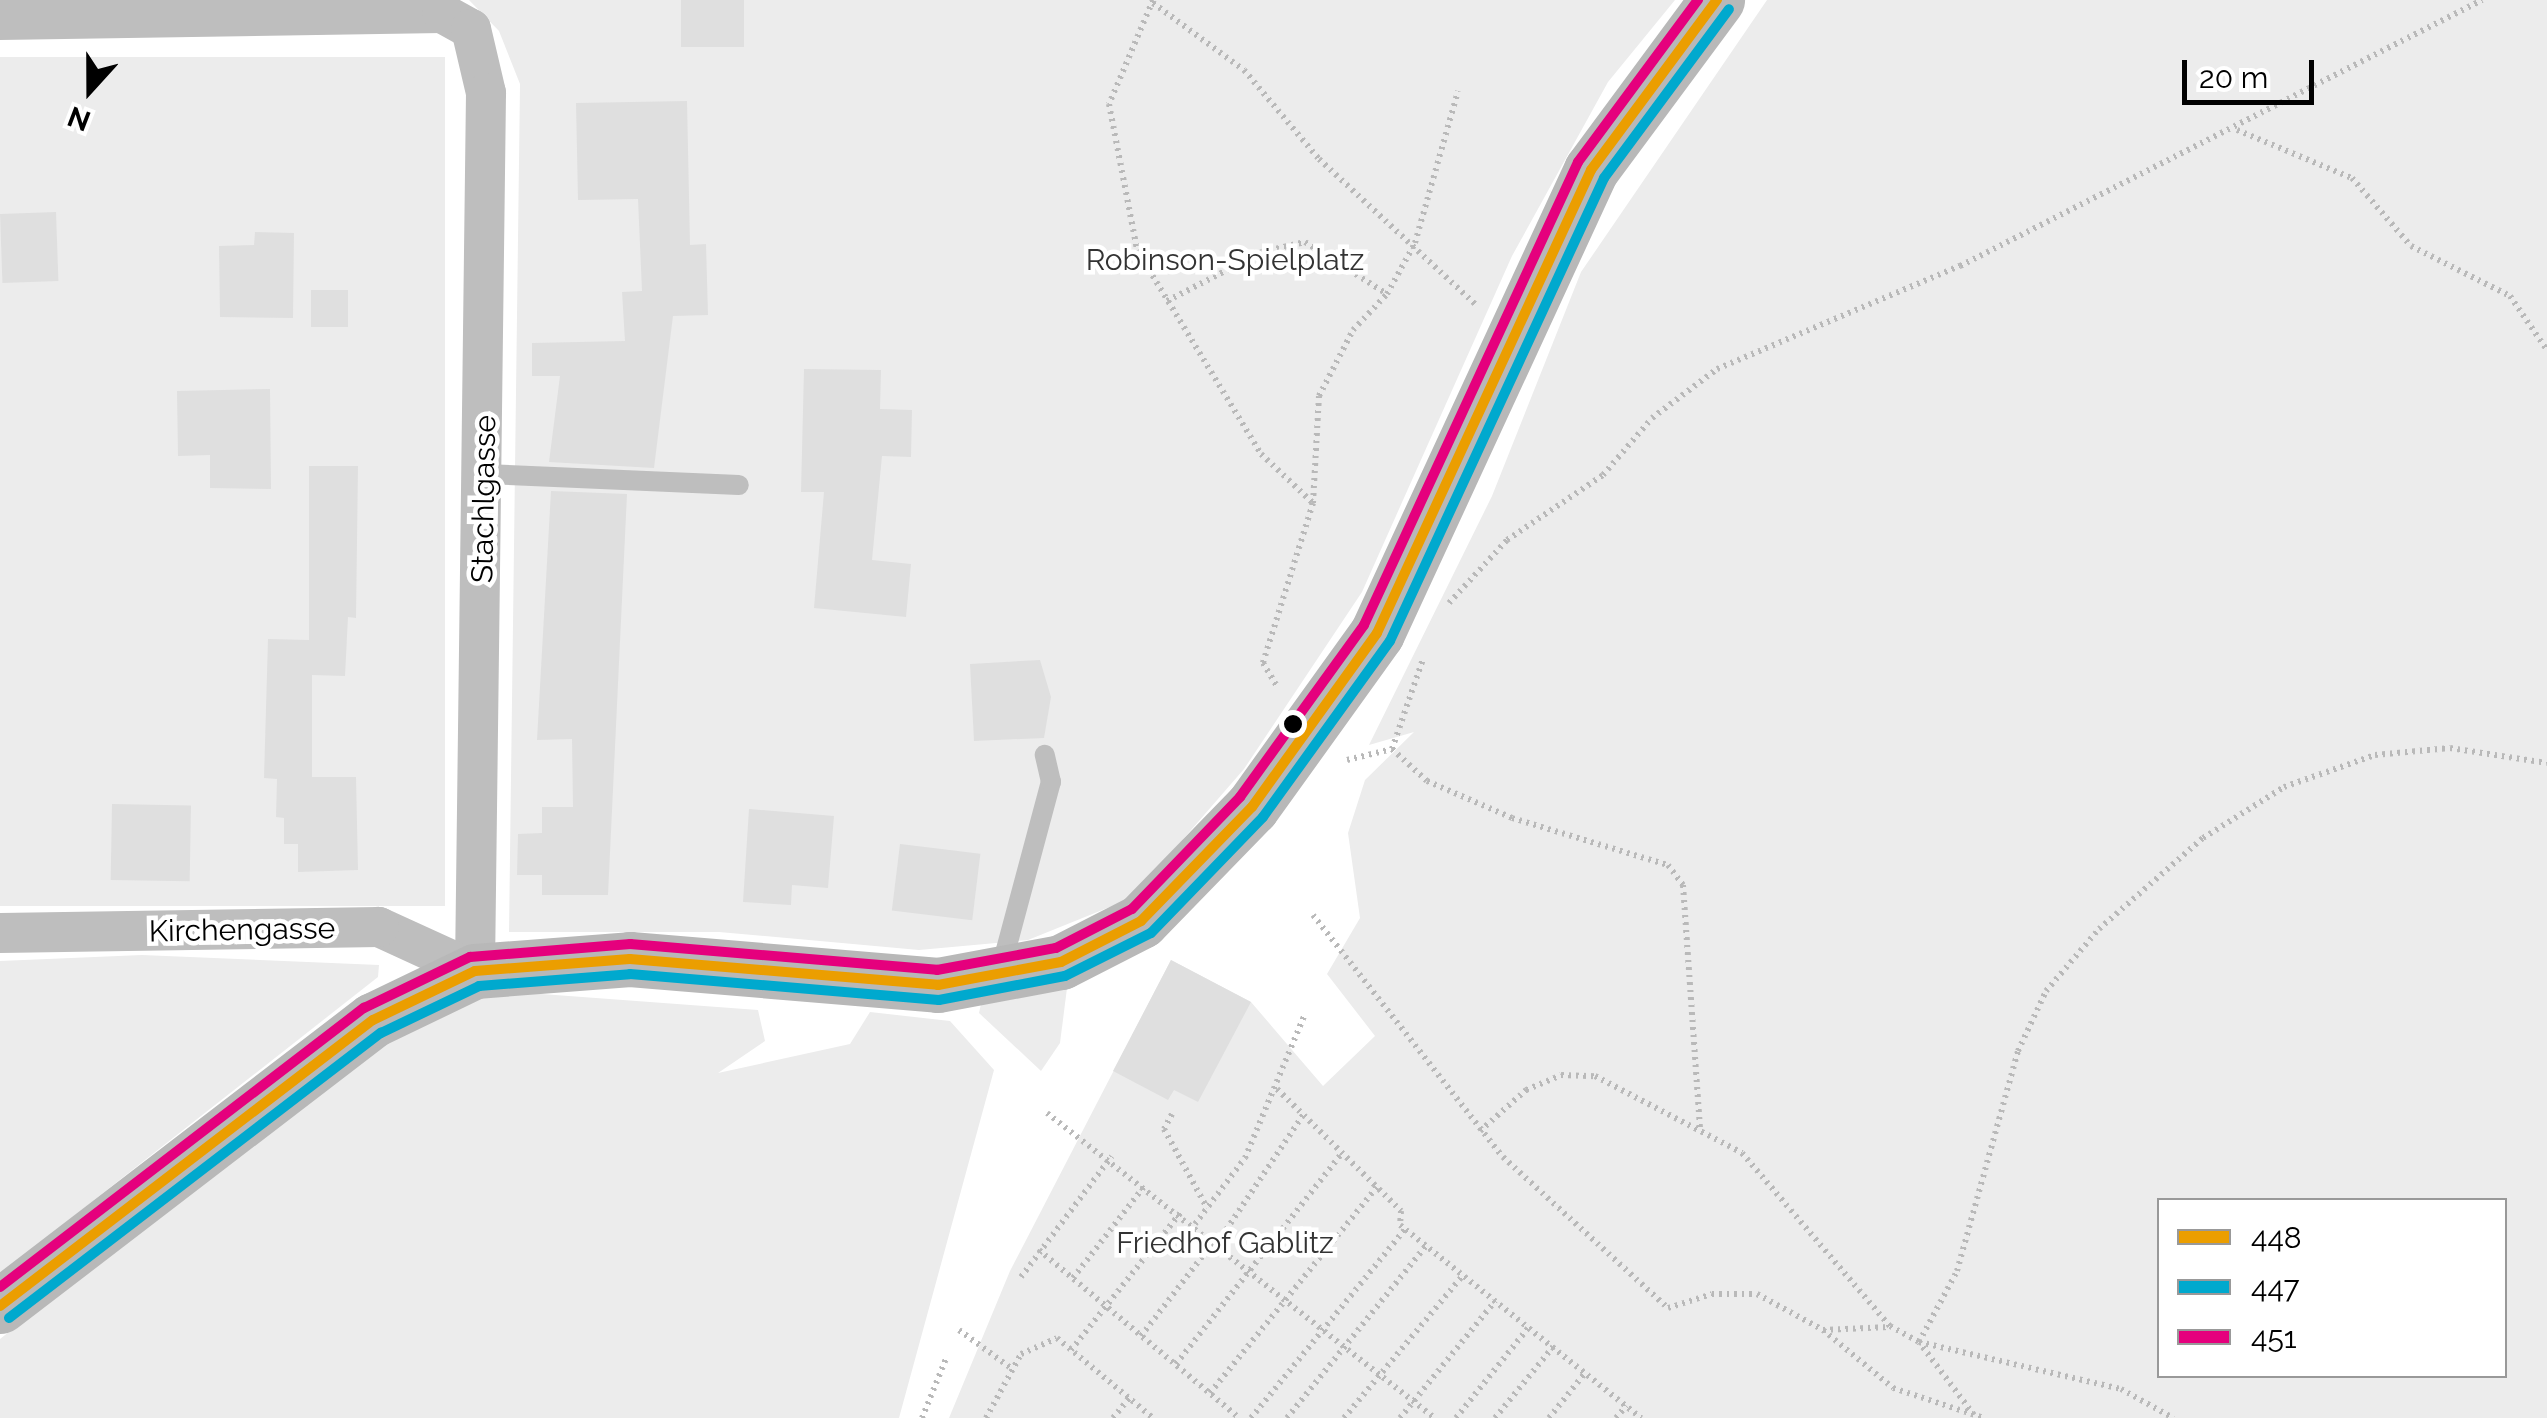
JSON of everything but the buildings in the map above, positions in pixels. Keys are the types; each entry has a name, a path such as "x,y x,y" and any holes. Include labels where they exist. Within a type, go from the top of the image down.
{"street":[{"path":"0,1306 373,1020 475,970 630,959 938,985 1076,957 1141,921 1212,855 1308,734 1410,572 1510,340 1592,170 1717,0"},
{"name":"Stachlgasse","path":"0,20 442,12 471,30 486,92 486,474 475,970"},
{"name":"Kirchengasse","path":"0,934 378,927 475,970"}],"lane":[{"path":"486,474 739,484"},
{"path":"999,975 1051,782 1045,755"}],"path":[{"path":"1444,608 1508,540 1603,475 1652,418 1718,368 1960,266 2236,129 2482,0"},
{"path":"1313,503 1261,454 1167,301 1128,223 1109,104 1153,2 1244,70 1318,158 1414,243 1510,340"},
{"path":"1392,750 1338,762 1308,734 1262,664 1313,503 1319,396 1353,330 1388,294 1414,243 1458,91"},
{"path":"2236,129 2352,178 2410,246 2510,296 2547,350"},
{"path":"1167,301 1262,252 1305,242 1388,294"},
{"path":"1392,750 1430,640"},
{"path":"1392,750 1427,781 1512,818 1668,865 1683,885 1700,1127"},
{"path":"1919,1342 1957,1271 2018,1050 2046,990 2099,929 2203,838 2284,787 2375,755 2432,750 2547,762"},
{"path":"1313,915 1480,1131 1668,1308 1712,1294 1757,1294 1823,1330 1894,1388 1984,1418"},
{"path":"1195,1224 1245,1158 1305,1014"},
{"path":"1480,1131 1526,1090 1561,1075 1595,1076 1700,1127 1782,1194 1890,1326 1919,1342 2121,1389 2173,1418"},
{"path":"1276,1089 1377,1187 1405,1229 1641,1418"},
{"path":"1047,1113 1112,1156 1434,1418"},
{"path":"1172,1114 1164,1129 1207,1208"},
{"path":"1141,1336 1217,1241 1303,1115"},
{"path":"1176,1364 1342,1153"},
{"path":"1021,1277 1112,1156"},
{"path":"1072,1278 1146,1184"},
{"path":"1210,1394 1377,1187"},
{"path":"1072,1350 1181,1212"},
{"path":"1251,1418 1405,1229"},
{"path":"1287,1418 1426,1246"},
{"path":"1039,1250 1239,1418"},
{"path":"1344,1418 1463,1275"},
{"path":"1400,1418 1495,1301"},
{"path":"1823,1330 1890,1326"},
{"path":"1456,1418 1528,1328"},
{"path":"959,1330 1011,1368"},
{"path":"986,1418 1011,1368 1040,1341 1058,1338 1154,1418"},
{"path":"1919,1342 1974,1416"},
{"path":"1494,1418 1552,1347"},
{"path":"922,1418 947,1356"},
{"path":"1549,1418 1586,1373"},
{"path":"1112,1418 1129,1398"},
{"path":"1616,1418 1626,1406"}],"green space":[{"name":"Robinson-Spielplatz","path":"469,0 1675,0 1608,82 1512,256 1362,592 1244,769 1132,898 1028,940 919,950 719,932 509,932 520,84 499,31"},
{"name":"Friedhof Gablitz","path":"1767,0 2547,0 2547,1418 949,1418 1010,1271 1171,960 1251,1002 1323,1086 1375,1036 1327,974 1360,918 1348,833 1365,780 1414,732 1369,745 1492,496 1581,272"},
{"path":"0,57 445,57 445,906 0,906"},
{"path":"142,955 379,965 378,977 0,1274 0,961"},
{"path":"1067,988 1060,1043 1041,1071 979,1013 981,1004"},
{"path":"489,990 758,1010 765,1041 718,1073 850,1044 870,1012 950,1021 994,1070 899,1418 0,1418 0,1339 373,1045"}],"transit line":[{"name":"451","path":"0,1287 364,1008 470,957 630,944 937,970 1056,948 1132,909 1240,797 1364,625 1578,162 1698,0"},
{"name":"448","path":"0,1306 373,1020 475,971 630,959 938,985 1061,962 1141,921 1252,807 1377,633 1591,170 1717,0"},
{"name":"447","path":"9,1318 381,1033 479,986 630,974 939,1000 1065,976 1151,933 1263,817 1390,641 1604,178 1729,9"}]}
